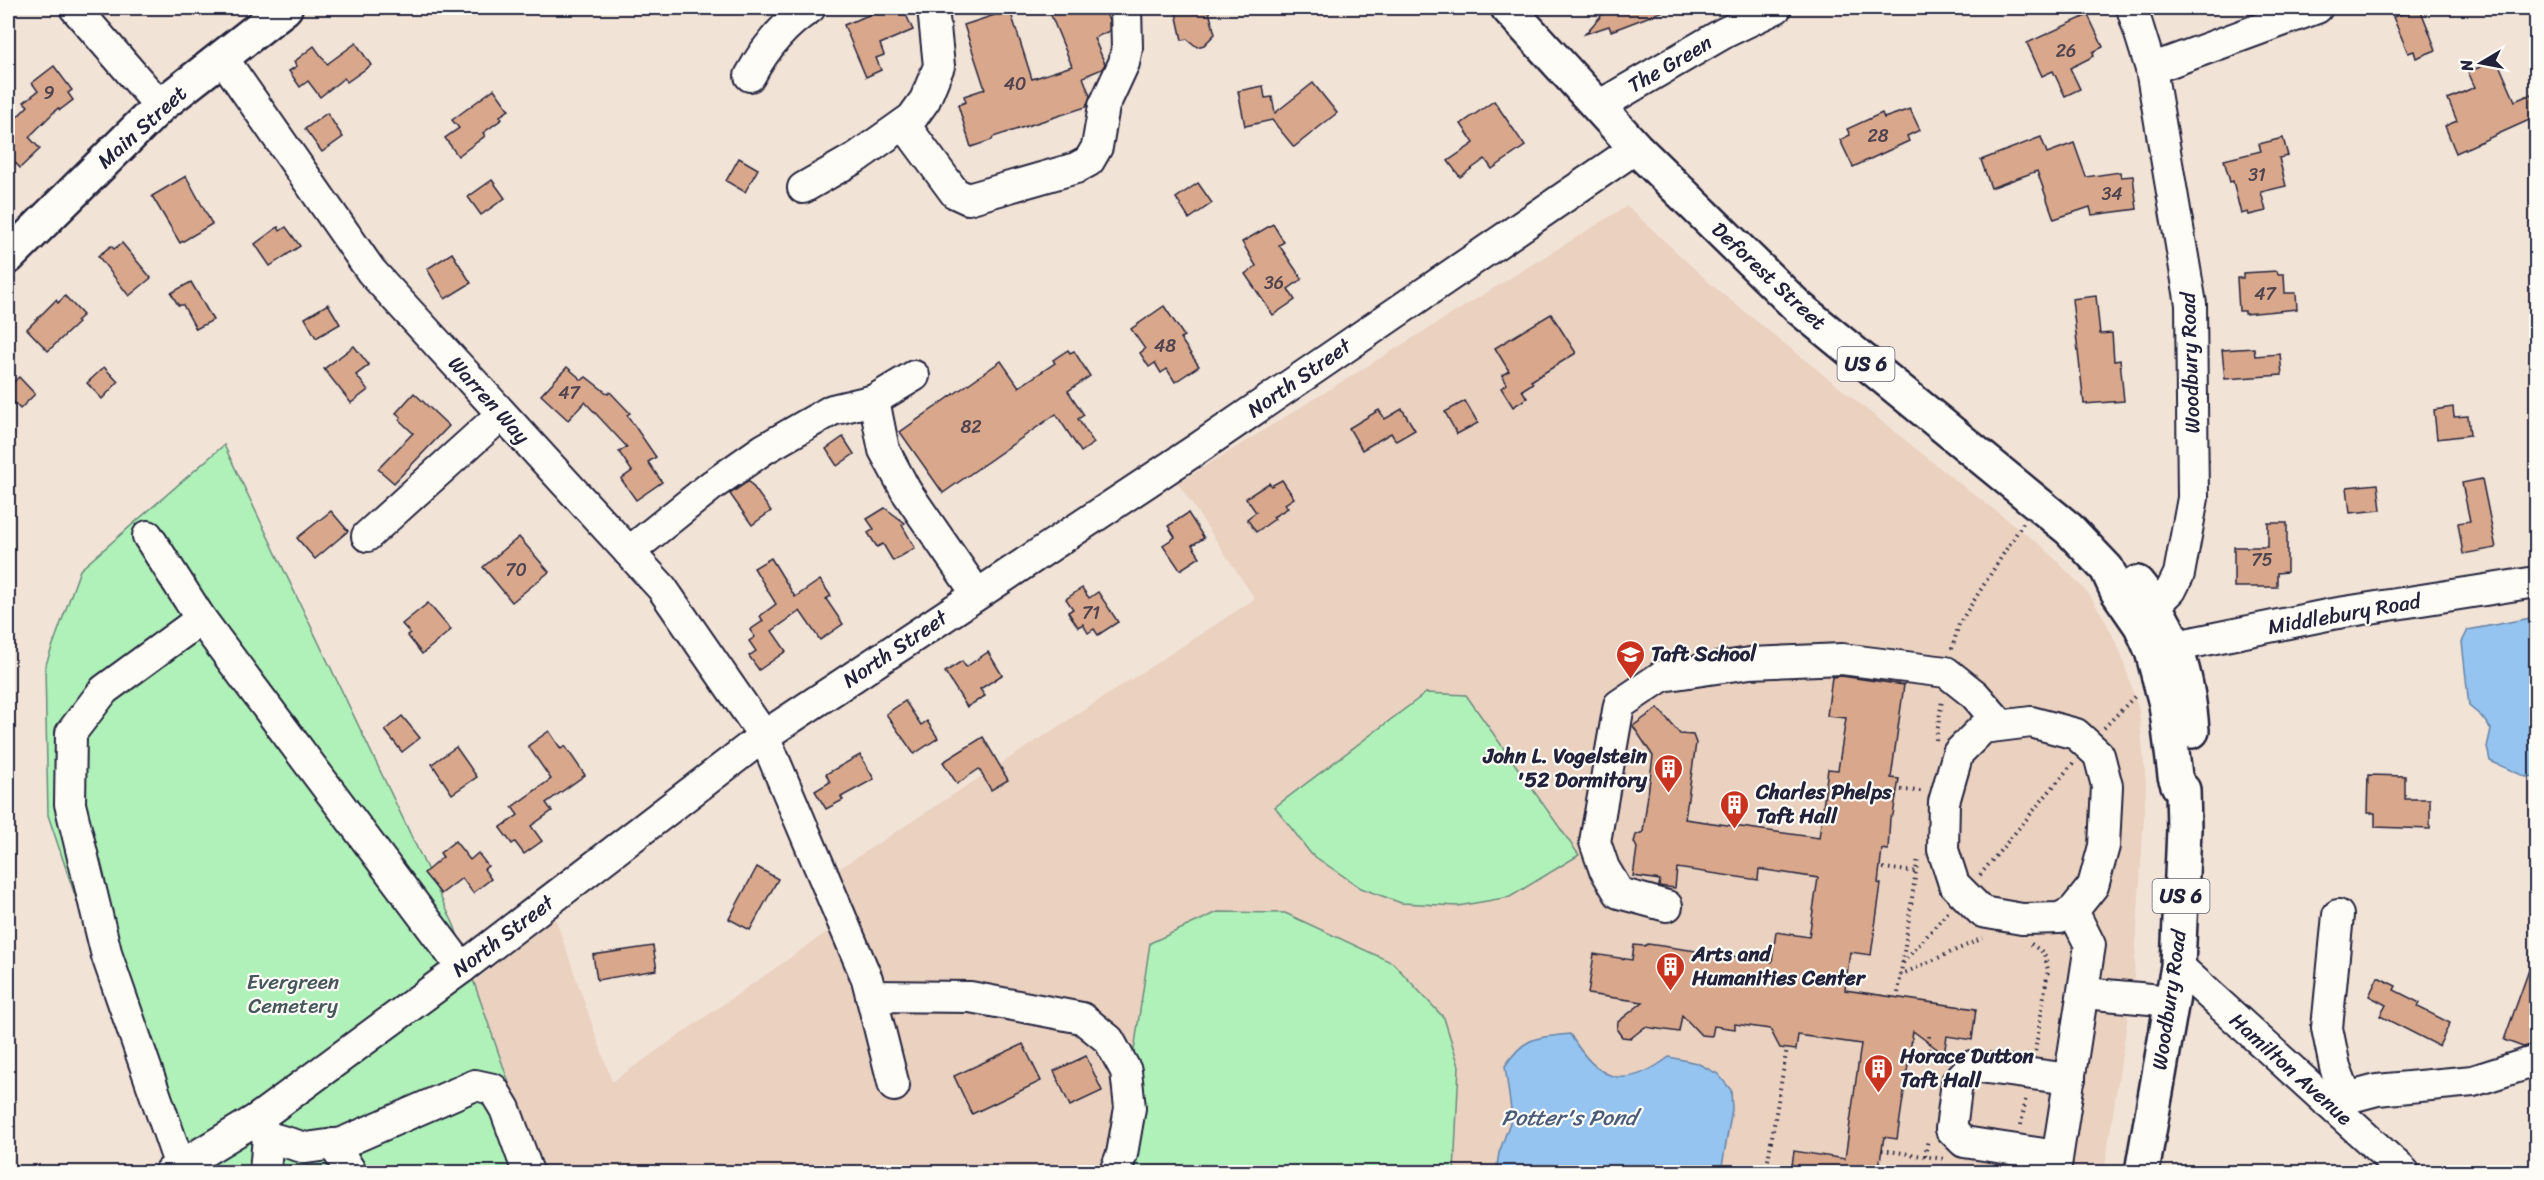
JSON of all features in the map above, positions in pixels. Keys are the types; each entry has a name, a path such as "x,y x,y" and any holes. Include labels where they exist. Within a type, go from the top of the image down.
{"main road":[{"name":"Main Street","path":"8,257 160,106 285,8"},
{"name":"Deforest Street","path":"1508,8 1636,148 1798,307 2069,529 2107,569"},
{"name":"Woodbury Road","path":"2142,1173 2178,966 2184,829 2183,790 2178,785 2175,776 2166,704 2164,649 2155,606 2128,575 2120,570 2107,569 2114,585 2141,626 2164,649"}],"street":[{"path":"75,8 160,106"},
{"path":"750,76 764,50 792,18 810,8"},
{"path":"803,188 857,157 904,124 912,118 925,100 939,66 933,8"},
{"path":"904,124 955,193 968,199 1083,165 1089,161 1097,147 1104,106 1124,63 1127,48 1126,8"},
{"name":"Woodbury Road","path":"2132,8 2151,69 2191,304 2193,498 2179,574 2171,590 2155,606"},
{"path":"2151,69 2317,8"},
{"name":"The Green","path":"1597,106 1758,11"},
{"name":"Warren Way","path":"222,57 371,271 662,588 764,736 867,979 894,1086"},
{"name":"North Street","path":"175,1169 262,1128 462,968 764,736 1197,449 1636,148"},
{"path":"629,552 711,486 764,449 832,410 874,400 914,376"},
{"path":"874,400 884,450 895,471 906,491 977,594"},
{"path":"367,536 501,415"},
{"path":"148,536 201,619 462,968"},
{"name":"Middlebury Road","path":"2164,649 2332,614 2536,582"},
{"path":"175,1169 107,956 70,804 71,732 104,690 201,619"},
{"path":"1667,906 1619,893 1604,868 1595,842 1620,705 1662,676 1749,663 1842,659 1946,672 1975,695 2001,725"},
{"path":"2031,722 2076,734 2088,745 2099,755 2107,786 2104,846 2093,886 2073,911 2060,918 2022,919 1983,912 1954,884 1943,850 1944,802 1958,753 1983,728 2031,722"},
{"path":"2070,1079 1972,1066 1957,1082 1951,1129 1964,1142 2015,1150 2056,1164 2070,1079 2084,993 2090,945 2073,911"},
{"path":"2338,915 2327,1028 2335,1067 2337,1100 2377,1090 2473,1081 2536,1061"},
{"name":"Hamilton Avenue","path":"2178,966 2337,1100 2404,1173"},
{"path":"2084,993 2172,1001"},
{"path":"871,996 970,997 1082,1018 1109,1040 1126,1071 1130,1108 1122,1154 1115,1173"},
{"path":"265,1173 262,1128 306,1148 342,1143 475,1085 493,1089 506,1109 528,1173"},
{"path":"333,1144 351,1173"}],"path":[{"path":"1902,963 1964,894 2088,745 2124,705 2135,695 2145,692"},
{"path":"1901,790 1928,792"},
{"path":"1883,868 1927,874"},
{"path":"1900,975 1984,938 1984,931"},
{"path":"2015,1150 2031,1074 2048,970 2044,953 2031,944 2019,943"},
{"path":"1766,1173 1787,1048"}],"shaded area":[{"name":"Taft School","path":"1627,206 1714,287 1950,476 2043,547 2088,593 2104,618 2120,651 2139,710 2146,785 2134,977 2104,1172 540,1172 474,982 555,917 612,1082 850,916 831,874 1255,599 1178,483"}],"green space":[{"name":"Evergreen Cemetery","path":"224,445 454,925 540,1172 168,1172 48,815 45,667 80,570"},
{"path":"1426,693 1466,695 1579,855 1510,897 1458,906 1401,903 1361,888 1311,854 1275,807"},
{"path":"1218,912 1285,913 1393,963 1444,1018 1459,1066 1454,1172 1116,1172 1150,943"}],"water":[{"path":"2536,617 2536,776 2526,777 2490,761 2487,747 2491,729 2469,706 2462,642 2468,630"},
{"name":"Potter's Pond","path":"1570,1034 1590,1062 1612,1076 1638,1075 1669,1057 1697,1063 1718,1074 1731,1090 1732,1109 1721,1172 1496,1172 1499,1153 1512,1117 1505,1066 1519,1049 1532,1040"}],"building":[{"path":"886,8 903,8 913,30 880,44 884,55 876,58 881,70 866,77 844,25"},
{"path":"1048,8 1103,8 1109,20 1109,31 1094,38 1105,64 1102,69 1083,77 1090,96 1086,107 993,137 992,140 971,147 958,105 966,102 964,96 985,89 964,25 1010,10 1032,79 1072,66"},
{"path":"1175,8 1208,8 1215,34 1204,45 1197,47 1187,39 1182,40"},
{"path":"1608,8 1669,9 1611,31 1609,26 1585,34"},
{"path":"2420,8 2436,50 2416,58 2414,51 2408,53 2393,17"},
{"path":"2088,15 2103,47 2093,52 2094,56 2070,68 2080,89 2065,96 2053,71 2042,76 2027,43"},
{"path":"356,43 371,65 347,82 344,78 320,97 308,81 300,87 289,71 297,66 294,62 314,46 327,64"},
{"path":"2497,60 2515,101 2536,92 2536,117 2456,153 2445,126 2457,121 2448,99 2475,87 2468,72"},
{"path":"54,66 72,90 68,93 73,100 60,110 58,108 29,137 40,149 20,168 8,155 8,126 28,106 24,102 38,91 32,83"},
{"path":"1313,83 1337,113 1294,147 1272,120 1245,126 1238,91 1263,86 1265,98 1272,97 1275,113"},
{"path":"494,89 509,110 500,116 502,119 483,133 485,136 458,156 445,138 459,128 452,120"},
{"path":"1494,101 1525,146 1492,169 1485,159 1460,177 1448,161 1474,143 1461,124"},
{"path":"1910,109 1920,130 1907,136 1909,141 1853,167 1840,140 1850,135 1847,129 1882,113 1884,118"},
{"path":"327,113 343,137 322,152 305,129"},
{"path":"2041,137 2047,153 2074,143 2086,177 2120,172 2121,177 2133,176 2137,209 2092,215 2090,207 2054,219 2037,171 1991,188 1981,160"},
{"path":"2283,138 2288,156 2279,158 2286,186 2261,192 2266,211 2249,215 2248,212 2241,214 2233,181 2230,182 2224,160 2261,151 2259,144"},
{"path":"739,158 758,169 745,192 726,181"},
{"path":"186,176 212,224 180,243 152,196"},
{"path":"492,180 505,198 481,215 468,197"},
{"path":"1198,183 1212,203 1189,219 1176,198"},
{"path":"1273,224 1284,242 1279,245 1302,279 1288,289 1295,300 1273,315 1245,274 1256,266 1242,242"},
{"path":"278,227 280,231 286,227 300,246 270,266 255,244"},
{"path":"122,243 151,278 129,296 98,256 111,246 114,249"},
{"path":"452,253 471,283 445,299 427,269"},
{"path":"2277,271 2278,274 2284,274 2285,293 2296,293 2297,309 2245,314 2245,311 2239,311 2237,278 2243,278 2243,273"},
{"path":"191,282 213,320 196,329 183,305 178,305 171,293"},
{"path":"65,296 83,315 76,321 78,323 48,351 27,329 56,300 58,303"},
{"path":"2096,296 2100,334 2112,333 2114,361 2120,360 2124,401 2084,404 2072,299"},
{"path":"328,304 340,324 316,338 305,318"},
{"path":"1164,306 1184,336 1180,338 1199,366 1175,382 1167,369 1161,373 1155,363 1149,367 1140,353 1145,349 1131,329"},
{"path":"1551,314 1576,353 1531,381 1533,383 1522,390 1527,398 1513,407 1501,388 1507,384 1502,375 1509,371 1495,348"},
{"path":"354,346 369,365 356,375 368,390 351,403 324,369"},
{"path":"2254,348 2255,356 2280,354 2282,375 2225,379 2222,350"},
{"path":"1068,350 1070,353 1074,351 1090,376 1068,391 1084,415 1078,419 1094,443 1081,452 1056,414 943,493 900,432 1001,361 1019,387 1055,363 1053,360"},
{"path":"104,367 118,382 102,399 87,383"},
{"path":"567,367 582,380 586,377 608,394 610,392 630,413 627,415 656,457 648,462 662,482 636,500 621,479 632,471 619,452 627,447 585,402 568,420 541,395"},
{"path":"19,377 35,394 20,409 8,396 8,387"},
{"path":"414,393 449,426 394,483 378,469 413,433 399,420 401,417 396,413"},
{"path":"1465,401 1478,423 1457,434 1445,412"},
{"path":"2453,407 2454,417 2468,416 2470,435 2437,439 2434,410"},
{"path":"1402,409 1415,430 1396,441 1391,433 1362,450 1349,428 1379,410 1385,419"},
{"path":"843,437 854,454 837,466 826,449"},
{"path":"2482,479 2496,548 2463,554 2458,523 2470,521 2462,483"},
{"path":"1282,480 1294,498 1285,504 1288,508 1256,532 1247,519 1256,512 1246,498 1269,483 1271,486"},
{"path":"749,481 771,511 752,525 730,494"},
{"path":"2378,484 2381,510 2350,513 2347,487"},
{"path":"885,508 905,523 902,525 915,548 893,561 883,544 877,547 868,533 874,529 867,519"},
{"path":"331,511 348,531 315,559 297,538"},
{"path":"1188,513 1204,538 1192,545 1200,557 1180,570 1163,545 1175,537 1168,526"},
{"path":"2268,523 2287,523 2287,572 2277,573 2277,587 2234,587 2234,547 2268,547"},
{"path":"519,537 549,572 512,602 483,567"},
{"path":"771,558 795,597 820,580 831,596 826,599 843,624 820,640 800,611 772,631 786,651 759,670 749,656 756,651 749,641 755,637 750,630 763,621 760,616 776,604 754,568"},
{"path":"1082,588 1089,598 1098,592 1118,622 1098,635 1094,629 1088,633 1083,624 1078,627 1068,612 1073,609 1066,599"},
{"path":"428,603 451,630 422,654 407,635 410,633 402,624"},
{"path":"988,652 1002,675 980,689 985,696 967,707 945,672 962,661 966,667"},
{"path":"1841,676 1904,685 1891,778 1899,779 1893,815 1890,818 1888,850 1882,849 1878,883 1881,884 1871,955 1850,952 1845,990 1976,1009 1972,1040 1947,1036 1944,1054 1913,1031 1897,1139 1884,1137 1878,1173 1791,1173 1794,1151 1845,1159 1861,1044 1798,1035 1796,1050 1780,1048 1770,1029 1735,1024 1735,1029 1714,1026 1712,1036 1701,1035 1682,1015 1679,1032 1645,1027 1631,1038 1622,1037 1617,1030 1618,1022 1643,1002 1588,994 1594,954 1632,960 1634,945 1648,944 1772,962 1776,932 1809,937 1818,878 1759,869 1758,880 1677,868 1675,888 1659,886 1660,880 1633,876 1637,848 1634,842 1636,835 1643,832 1653,756 1633,726 1658,708 1680,734 1693,735 1696,743 1685,819 1819,838 1828,769 1838,770 1846,718 1827,716 1832,677"},
{"path":"905,701 921,725 927,721 938,738 914,754 886,714"},
{"path":"402,716 420,738 402,752 385,730"},
{"path":"549,731 561,749 565,746 585,775 546,803 552,811 531,826 542,841 524,854 515,842 512,844 500,828 518,815 512,807 551,779 528,746"},
{"path":"983,737 1008,780 991,790 979,769 957,784 943,762"},
{"path":"456,747 477,777 452,794 432,764"},
{"path":"860,755 874,779 841,797 843,800 826,809 815,791 830,782 826,774"},
{"path":"2368,775 2405,776 2405,799 2430,799 2430,829 2375,827 2375,813 2367,813"},
{"path":"455,841 470,860 478,853 488,866 484,869 491,879 473,893 462,878 441,894 424,873 443,857 440,853"},
{"path":"757,867 778,879 750,930 729,919"},
{"path":"653,946 657,970 597,980 593,955"},
{"path":"2534,956 2536,956 2536,1044 2523,1047 2504,1040"},
{"path":"2378,977 2396,986 2394,990 2420,1003 2418,1007 2450,1023 2439,1046 2380,1016 2386,1005 2369,996"},
{"path":"1023,1044 1041,1081 972,1114 954,1076"},
{"path":"1086,1056 1102,1091 1070,1106 1054,1071"}],"place":[{"name":"Taft School","path":"1630,680"},
{"name":"John L. Vogelstein '52 Dormitory","path":"1668,794"},
{"name":"Charles Phelps Taft Hall","path":"1735,830"},
{"name":"Arts and Humanities Center","path":"1671,992"},
{"name":"Horace Dutton Taft Hall","path":"1879,1094"}]}
